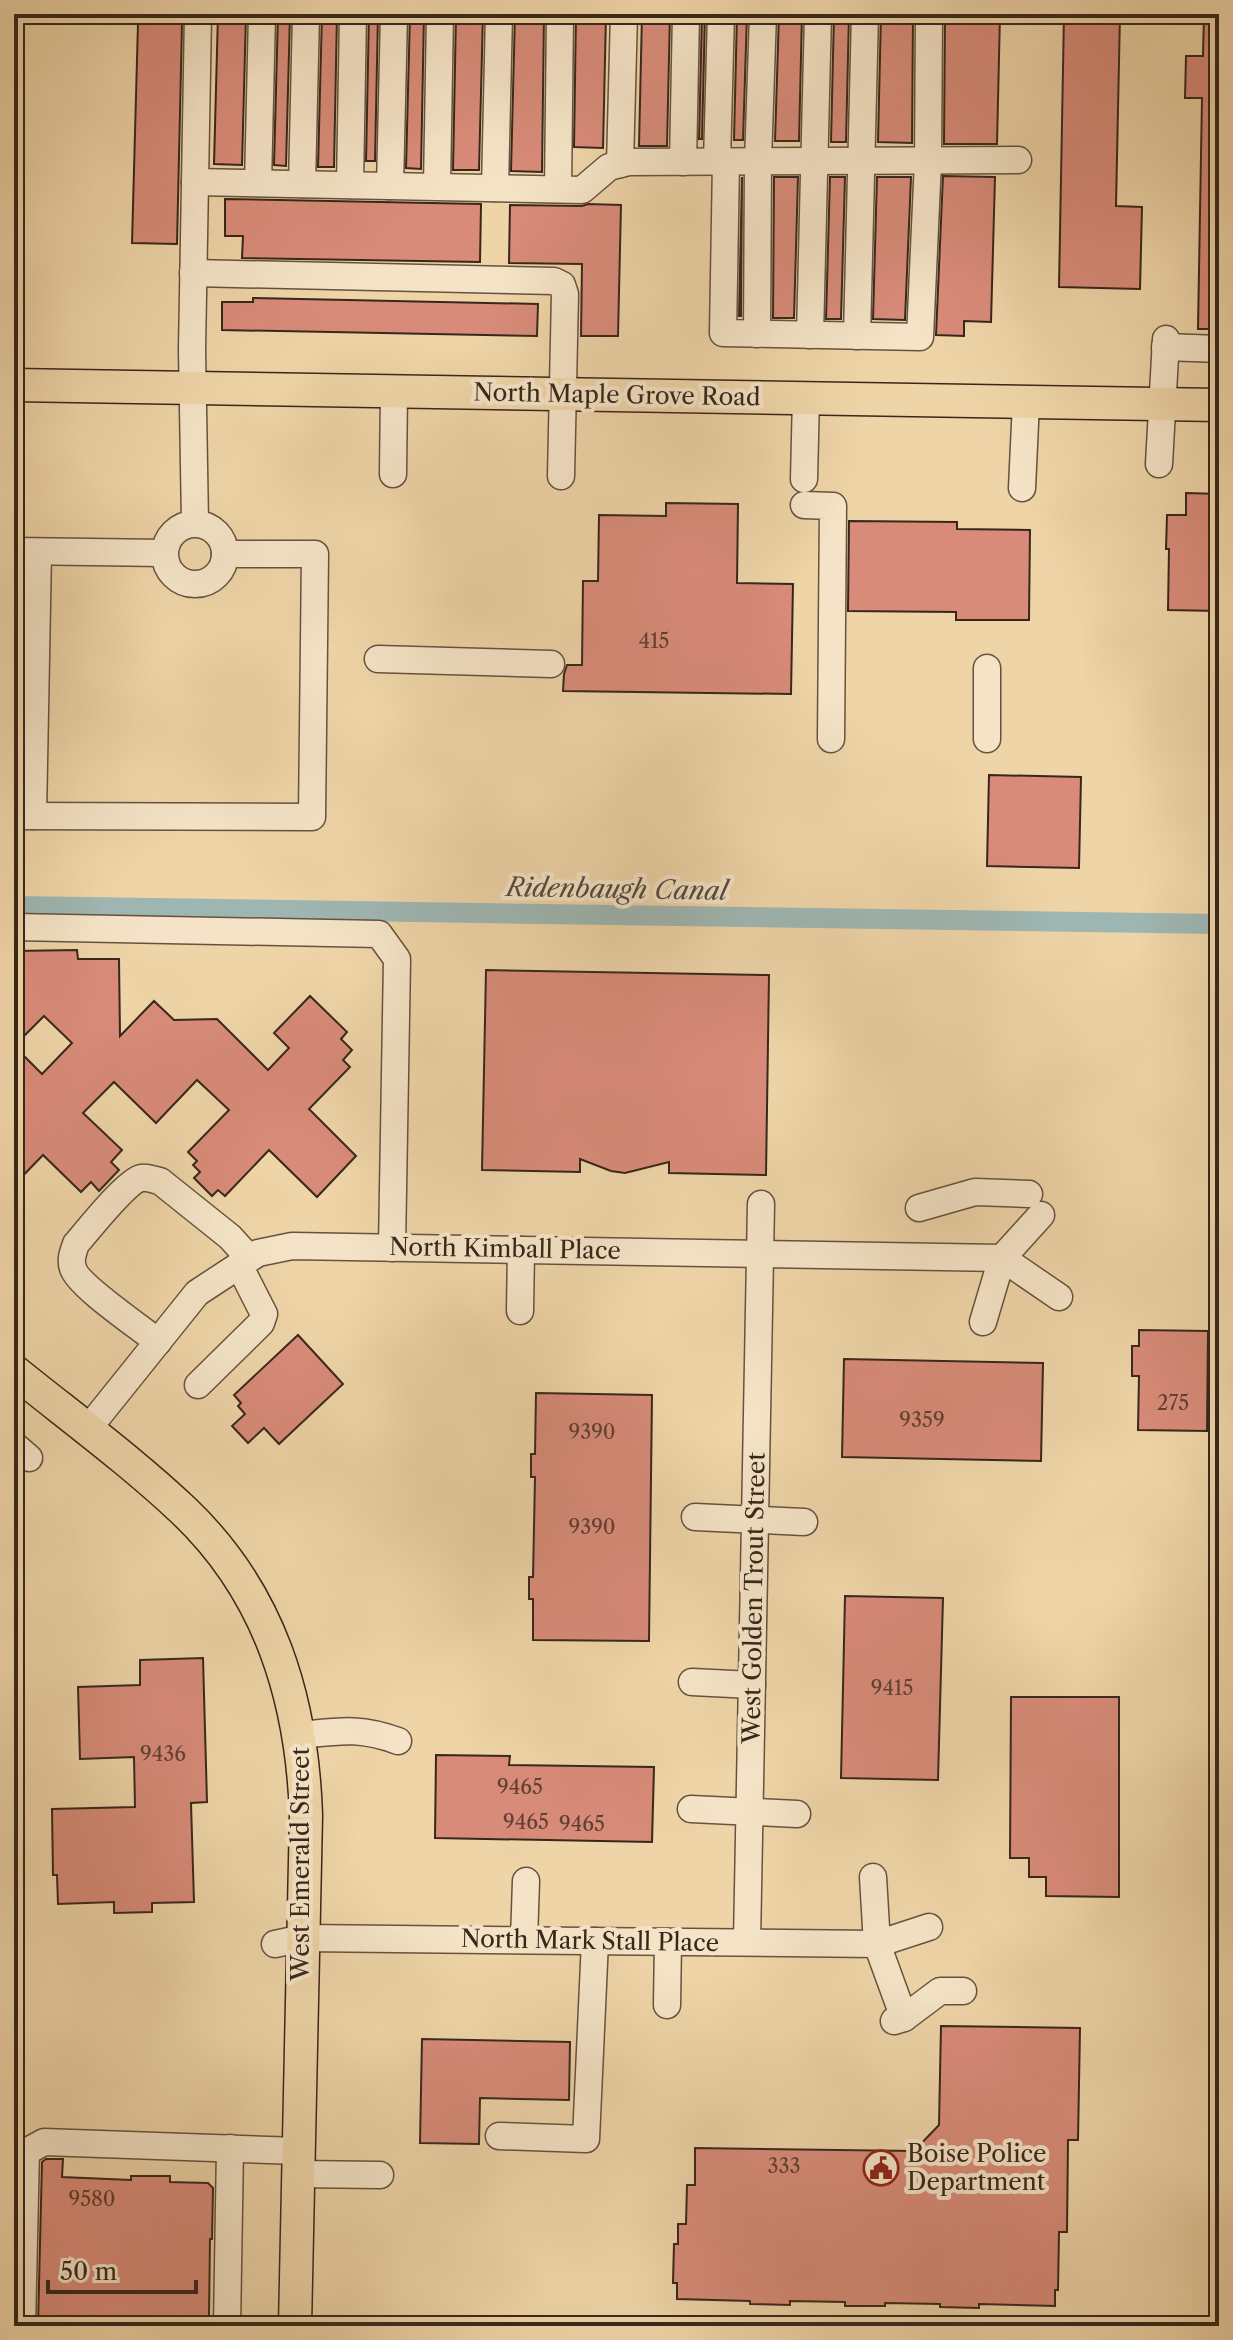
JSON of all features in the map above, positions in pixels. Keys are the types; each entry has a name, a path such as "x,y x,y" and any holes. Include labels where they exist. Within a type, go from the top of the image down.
{"main road":[{"name":"North Maple Grove Road","path":"14,385 1219,405"},
{"name":"West Emerald Street","path":"14,1371 185,1513 239,1578 262,1617 283,1665 300,1735 306,1815 289,1941 299,2162 295,2326"}],"street":[{"path":"195,523 193,273 198,14"},
{"path":"258,183 262,14"},
{"path":"302,184 306,14"},
{"path":"350,185 353,14"},
{"path":"390,186 394,14"},
{"path":"437,186 440,14"},
{"path":"495,188 499,14"},
{"path":"558,189 560,14"},
{"path":"620,164 624,14"},
{"path":"683,162 686,14"},
{"path":"721,14 723,333 920,337 928,161 929,14"},
{"path":"757,334 763,14"},
{"path":"810,335 818,14"},
{"path":"857,336 865,14"},
{"path":"195,182 582,190 609,167 620,164 1018,160"},
{"path":"193,273 554,281 562,285 565,294 561,476"},
{"path":"1159,464 1165,343 1219,349"},
{"path":"393,474 394,392"},
{"path":"806,397 804,492 833,506 831,739"},
{"path":"1022,488 1026,402"},
{"path":"195,523 214,530 221,538 225,554 216,576 198,584 187,584 170,573 164,553 177,528 195,523"},
{"path":"164,553 26,552 24,816 312,817 315,554 225,554"},
{"path":"378,659 551,664"},
{"path":"987,668 987,739"},
{"path":"14,927 379,934 397,959 392,1248"},
{"path":"158,1342 82,1283 73,1269 72,1253 76,1244 127,1187 138,1179 146,1178 160,1181 230,1237 244,1262 264,1314 260,1326 198,1385"},
{"path":"919,1208 975,1192 1035,1205 1002,1258 983,1322"},
{"name":"West Golden Trout Street","path":"747,1942 761,1204"},
{"name":"North Kimball Place","path":"87,1430 197,1293 258,1253 292,1246 1002,1258"},
{"path":"520,1311 521,1250"},
{"path":"1002,1258 1059,1297"},
{"path":"695,1517 804,1522"},
{"path":"692,1682 752,1685"},
{"path":"300,1735 372,1732 398,1741"},
{"path":"691,1809 797,1814"},
{"path":"873,1877 877,1944 899,2019 940,1991 963,1991"},
{"path":"524,1940 526,1881"},
{"name":"North Mark Stall Place","path":"289,1941 877,1944 929,1927"},
{"path":"499,2136 586,2139 595,1941"},
{"path":"667,2005 668,1942"},
{"path":"22,2326 26,2152 44,2142 230,2148 380,2175"},
{"path":"227,2326 230,2148"}],"building":[{"path":"218,14 246,14 242,165 214,164"},
{"path":"278,14 290,14 286,166 274,165"},
{"path":"322,14 337,14 334,167 318,167"},
{"path":"369,14 378,14 375,161 366,161"},
{"path":"410,14 424,14 421,169 406,168"},
{"path":"456,14 483,14 479,170 453,170"},
{"path":"515,14 544,14 542,172 511,171"},
{"path":"576,14 606,14 603,148 574,147"},
{"path":"642,14 670,14 667,146 639,146"},
{"path":"702,14 705,14 702,139 699,139"},
{"path":"737,14 747,14 743,140 734,140"},
{"path":"779,14 802,14 799,141 775,141"},
{"path":"834,14 849,14 846,142 831,142"},
{"path":"881,14 913,14 912,143 878,142"},
{"path":"945,14 1000,14 997,144 944,144"},
{"path":"1064,14 1120,14 1116,206 1142,207 1140,289 1059,287"},
{"path":"1204,14 1219,14 1219,329 1198,329 1202,98 1185,98 1186,56 1203,56"},
{"path":"138,23 182,24 177,244 132,243"},
{"path":"943,176 995,177 991,322 964,321 964,336 936,335"},
{"path":"742,177 741,316 739,316"},
{"path":"774,177 798,177 794,318 773,318"},
{"path":"830,177 845,177 841,319 826,319"},
{"path":"877,177 911,177 905,320 873,319"},
{"path":"225,199 481,204 480,262 242,258 243,236 225,236"},
{"path":"510,205 621,205 618,336 581,336 582,264 509,263"},
{"path":"253,298 538,304 537,336 222,330 222,302 253,302"},
{"path":"1186,493 1219,494 1219,611 1168,610 1167,515 1186,515"},
{"path":"666,503 738,504 737,583 793,584 791,694 563,691 567,665 582,665 583,581 598,581 599,515 666,516"},
{"path":"849,521 957,522 957,529 1030,530 1029,620 956,620 956,612 848,611"},
{"path":"989,775 1081,777 1079,868 987,866"},
{"path":"77,950 78,959 119,959 120,1036 154,1001 174,1020 217,1019 268,1070 289,1048 274,1033 310,996 347,1032 341,1039 352,1050 343,1060 350,1067 309,1109 356,1156 317,1197 269,1150 225,1196 218,1190 212,1196 194,1178 200,1172 193,1165 197,1161 188,1152 229,1110 197,1080 156,1123 114,1082 83,1113 122,1150 111,1162 119,1170 99,1191 91,1182 81,1192 43,1155 14,1185 14,951","holes":["44,1016 72,1043 42,1074 14,1046"]},
{"path":"486,970 769,975 766,1175 669,1173 669,1162 625,1173 580,1159 580,1172 482,1170"},
{"path":"1139,1330 1208,1331 1207,1431 1138,1430 1139,1376 1132,1376 1132,1346 1139,1346"},
{"path":"298,1335 343,1384 279,1444 264,1428 248,1443 232,1426 245,1414 234,1395"},
{"path":"844,1359 1043,1363 1041,1461 842,1457"},
{"path":"536,1393 652,1395 649,1641 533,1640 533,1599 529,1599 529,1577 533,1577 535,1477 531,1477 531,1454 535,1454"},
{"path":"845,1596 943,1598 938,1780 841,1778"},
{"path":"203,1658 207,1802 191,1803 194,1902 152,1903 152,1912 114,1913 114,1902 58,1904 57,1875 53,1875 52,1809 135,1807 134,1757 80,1759 78,1687 140,1685 140,1660"},
{"path":"1011,1697 1119,1697 1119,1897 1046,1896 1046,1877 1029,1877 1029,1858 1010,1858"},
{"path":"436,1755 510,1756 509,1765 654,1767 652,1842 435,1838"},
{"name":"Boise Police Department","path":"941,2026 1080,2028 1078,2140 1068,2140 1067,2232 1059,2232 1055,2306 979,2304 979,2308 885,2303 885,2306 845,2306 845,2302 790,2301 790,2305 677,2299 677,2283 673,2283 674,2244 678,2244 678,2224 686,2224 687,2185 695,2185 695,2148 914,2151 939,2125"},
{"path":"422,2039 570,2042 569,2100 480,2098 479,2144 420,2143"},
{"path":"46,2159 63,2159 62,2177 131,2180 131,2176 170,2176 170,2182 208,2183 213,2188 209,2315 204,2320 166,2320 166,2326 92,2320 92,2323 38,2326 42,2162"}],"waterway":[{"name":"Ridenbaugh Canal","path":"14,906 1219,924"}],"place":[{"name":"Boise Police Department","path":"881,2168"}]}
